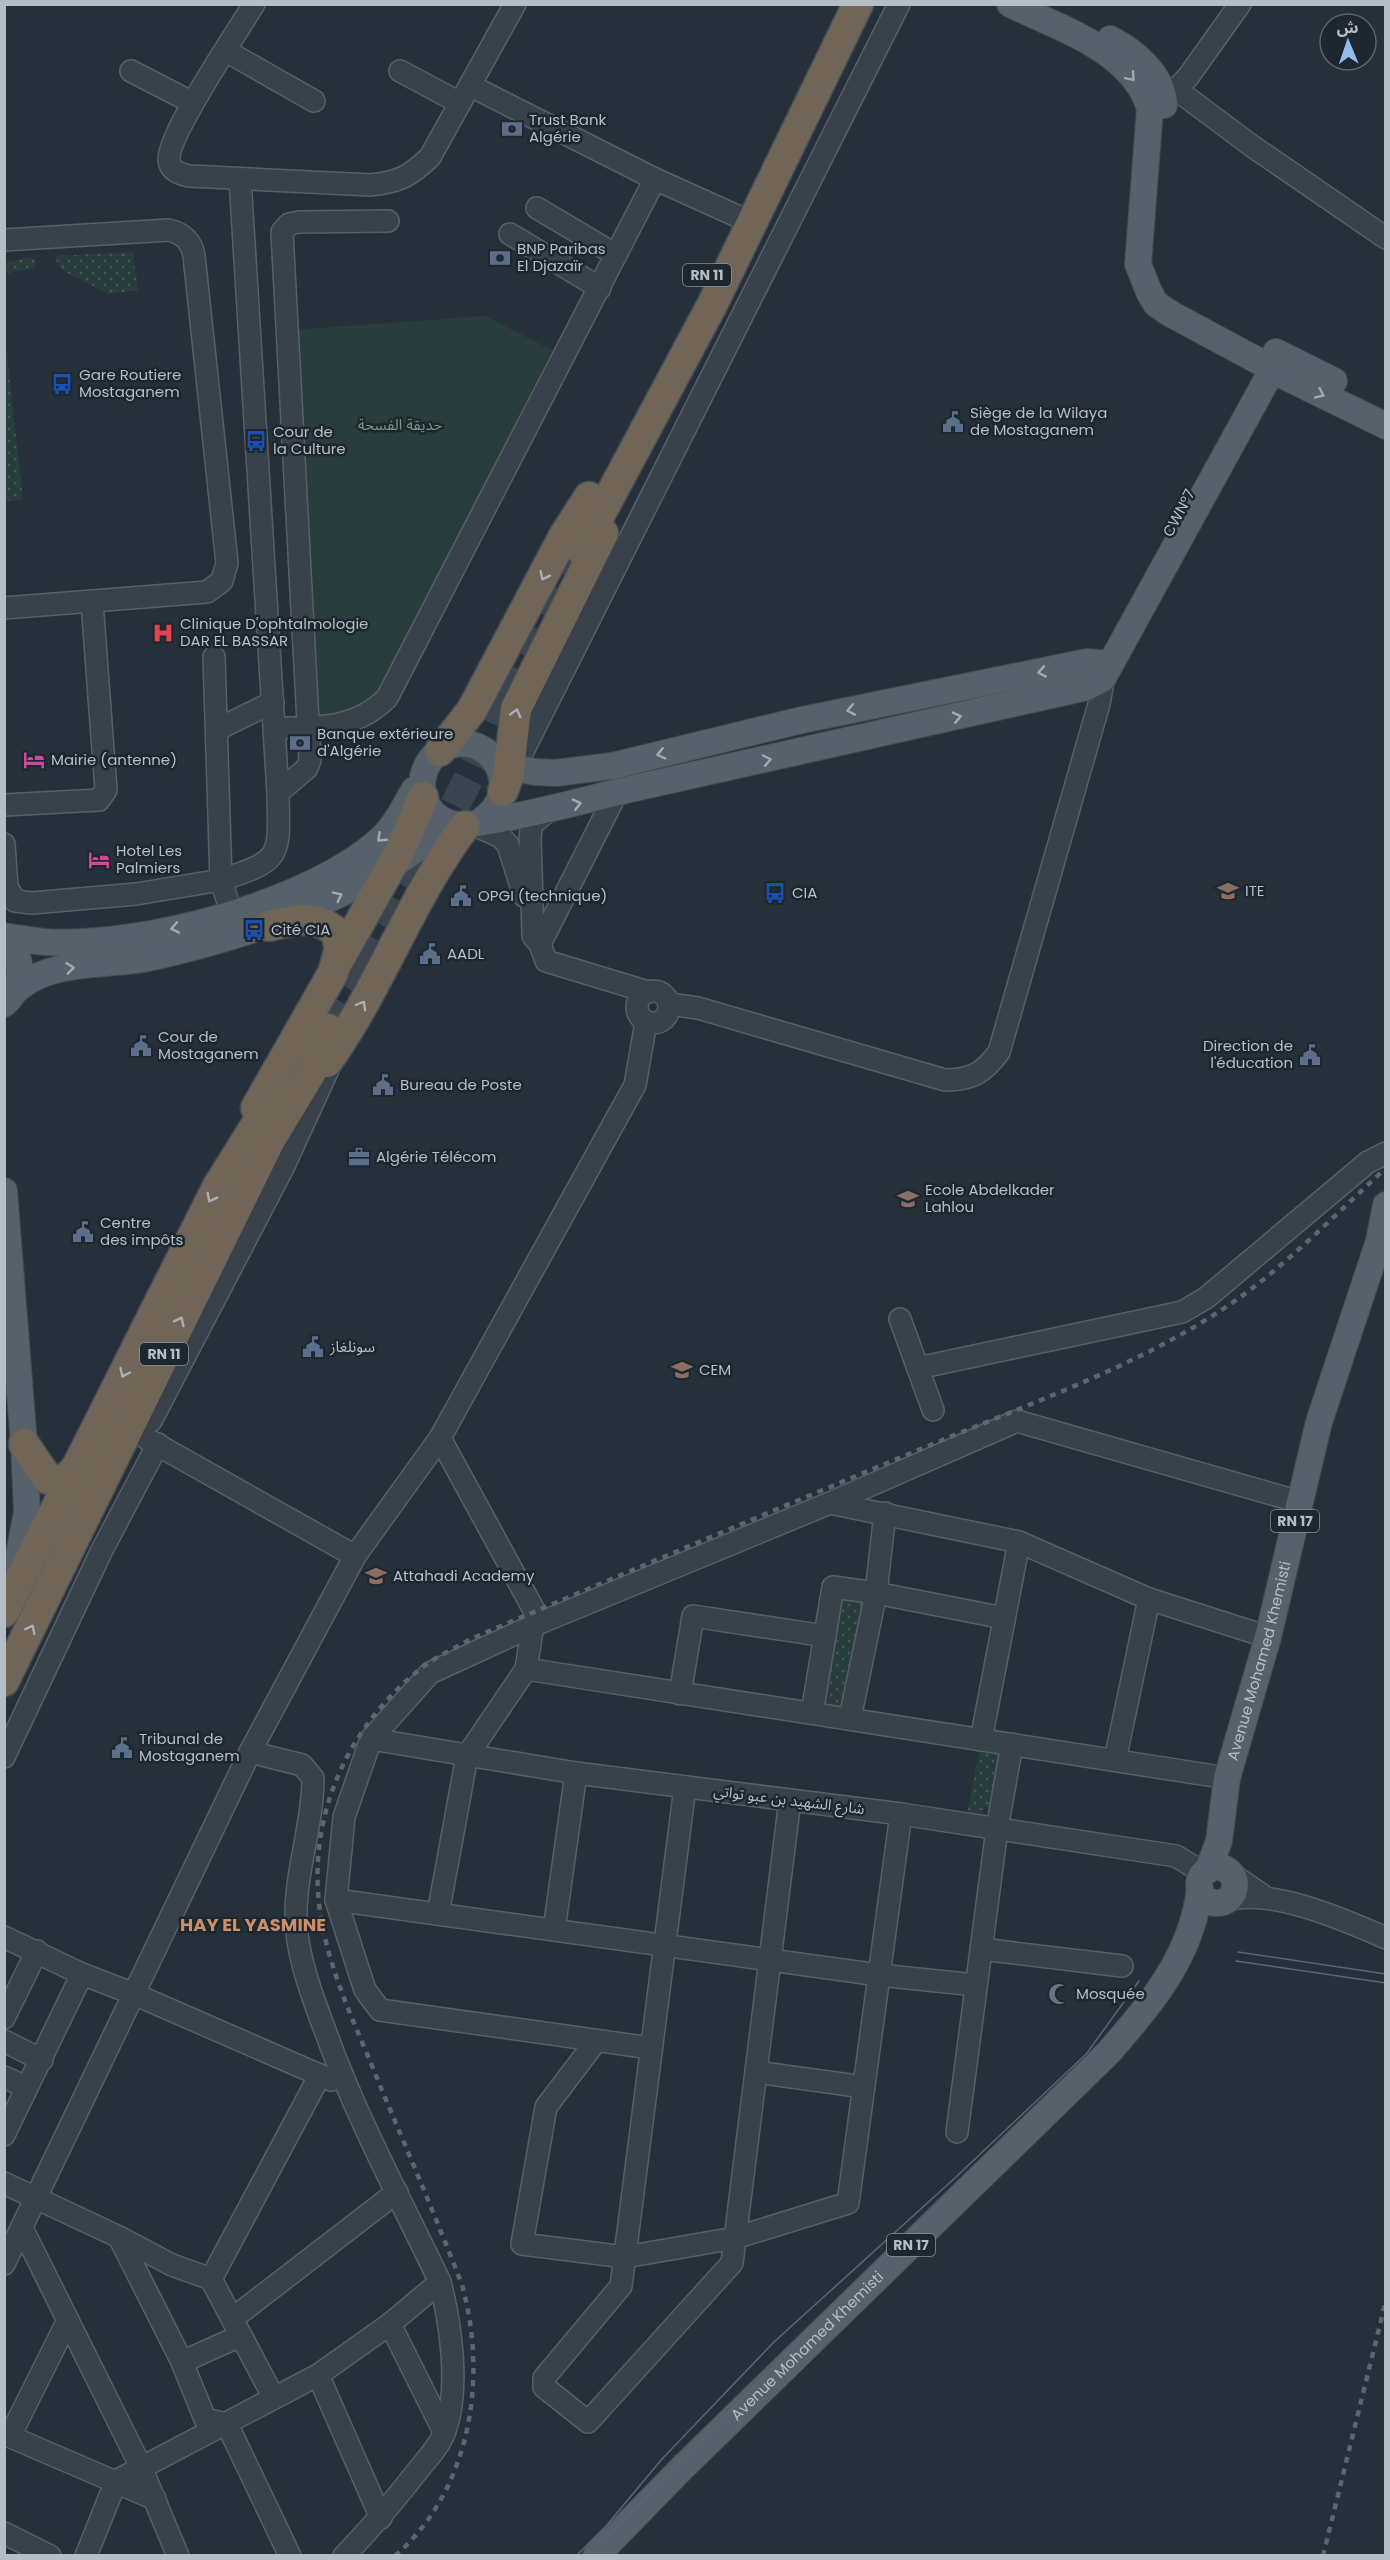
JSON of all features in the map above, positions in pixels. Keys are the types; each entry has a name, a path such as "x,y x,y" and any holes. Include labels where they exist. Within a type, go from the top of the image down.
{"highway":[{"name":"RN 11","path":"578,548 652,399 838,4"},
{"name":"RN 11","path":"652,399 712,304 858,4"},
{"path":"230,1163 270,1080 409,832 429,773 472,710 564,536 652,399"},
{"path":"506,773 516,709 601,538 652,399"},
{"path":"329,1033 442,858 467,824"},
{"path":"269,926 302,919 317,920 327,925 339,939 338,961"},
{"name":"RN 11","path":"4,1681 270,1140 329,1033"},
{"name":"RN 11","path":"7,1608 230,1163 329,1033"},
{"path":"24,1444 48,1479 58,1481 68,1478 80,1463"}],"main road":[{"path":"1010,4 1100,48 1146,95 1164,100"},
{"path":"1040,4 1121,44 1145,64 1164,100 1153,251 1161,282 1182,303 1268,360 1386,426"},
{"path":"1268,360 1386,407"},
{"name":"CWN°7","path":"1094,669 1268,360"},
{"path":"4,936 45,942 123,937 232,915 301,888 366,851 395,823 429,773 452,745 478,747 489,753 506,773 555,773 612,766 802,720 1094,669"},
{"path":"429,773 438,818 467,824 548,811 1094,669"},
{"path":"11,997 41,973 150,958 269,926 343,894 467,824 490,815 499,804 506,773"},
{"path":"4,936 18,955 20,978 11,997"},
{"path":"4,1191 24,1444 27,1512 22,1551 7,1608"},
{"name":"Avenue Mohamed Khemisti","path":"596,2556 699,2451 1109,2052 1162,1990 1213,1886 1227,1778 1268,1637 1319,1422 1382,1242 1386,1205"},
{"path":"24,1444 64,1561"}],"street":[{"path":"254,4 193,102 170,148 171,167 177,173 189,176 240,179 370,185 393,183 412,173 430,157 515,4"},
{"path":"506,773 899,4"},
{"path":"1240,4 1164,100 1252,146 1386,238"},
{"path":"226,51 314,100"},
{"path":"131,71 193,102"},
{"path":"400,71 465,95 737,216"},
{"path":"4,844 7,887 15,901 32,903 124,895 221,880 259,868 271,857 279,842 273,702 240,179"},
{"path":"288,728 309,728 358,720 374,711 387,698 655,179"},
{"path":"537,208 616,255"},
{"path":"278,793 307,768 310,760 282,232 289,224 298,222 388,221"},
{"path":"4,240 169,230 184,237 193,249 226,572 219,585 207,592 4,608"},
{"path":"510,234 600,288"},
{"path":"4,805 99,800 106,790 92,602"},
{"path":"214,657 221,880 232,915"},
{"path":"548,811 532,824 530,906 533,936 540,944 546,961 661,994 669,1004 698,1008 945,1080 962,1080 982,1072 999,1052 1089,731 1094,669"},
{"path":"218,729 273,702"},
{"path":"540,944 617,792"},
{"path":"467,824 501,837 508,845 523,893 530,906"},
{"path":"648,992 640,998 637,1006 639,1015 646,1022 653,1023 666,1018 669,1004"},
{"path":"4,2264 250,1752 355,1556 440,1438 635,1085 646,1022"},
{"path":"128,1430 151,1421 283,1168 329,1033"},
{"path":"918,1368 1182,1312 1206,1298 1368,1162 1386,1153"},
{"path":"900,1319 933,1410"},
{"path":"651,2048 380,2010 362,1982 336,1900 344,1816 371,1739 430,1673 530,1627 830,1503 1017,1421 1300,1502"},
{"path":"128,1430 158,1444 355,1556"},
{"path":"438,1914 467,1756 526,1669 530,1627 535,1612 440,1438"},
{"path":"4,1757 101,1552 158,1444"},
{"path":"830,1503 885,1512 1019,1542 1149,1599 1268,1637"},
{"path":"850,1718 876,1593 885,1512"},
{"path":"981,1740 1019,1542"},
{"path":"813,1713 832,1587 876,1593 1004,1618"},
{"path":"1115,1760 1149,1599"},
{"path":"680,1694 693,1616 825,1636"},
{"path":"526,1669 1227,1778"},
{"name":"شارع الشهيد بن عبو تواتي","path":"371,1739 576,1773 901,1814 1176,1857 1213,1886"},
{"path":"957,2132 997,1829 1012,1744"},
{"path":"250,1752 302,1765 314,1778 314,1806 296,1896 298,1941 314,2001 345,2087 441,2282 448,2314 453,2379 444,2432 432,2452 381,2518 344,2556"},
{"path":"554,1930 576,1773"},
{"path":"685,1787 621,2286 544,2378 543,2383 544,2388 588,2422 732,2263 790,1800"},
{"path":"596,2041 546,2107 522,2244 625,2257 735,2238 848,2203 901,1814"},
{"path":"1213,1886 1241,1895 1321,1913 1386,1938"},
{"path":"336,1900 879,1975 976,1986"},
{"path":"4,1937 82,1974 134,1994 345,2087"},
{"path":"981,1949 1122,1965"},
{"path":"4,2018 37,1951"},
{"path":"4,2135 82,1974"},
{"path":"4,2041 42,2060"},
{"path":"756,2072 864,2087"},
{"path":"211,2279 320,2075"},
{"path":"4,2077 26,2087"},
{"path":"4,2183 35,2200 119,2236 172,2265 211,2279 274,2398"},
{"path":"182,2361 236,2327 397,2192"},
{"path":"22,2228 141,2467 178,2556"},
{"path":"119,2236 182,2361 205,2419 227,2424"},
{"path":"86,2556 116,2481 318,2375 390,2324 441,2282"},
{"path":"68,2319 7,2435 155,2499"},
{"path":"390,2324 444,2432"},
{"path":"318,2375 381,2518"},
{"path":"227,2424 290,2556"},
{"path":"4,2533 50,2556"}],"green space":[{"path":"133,252 138,290 108,294 66,272 58,265 56,259 56,256"},
{"path":"30,257 36,261 34,269 5,273 5,263"},
{"name":"حديقة الفسحة","path":"485,316 552,350 381,692 354,713 318,718 290,330"},
{"path":"4,328 23,499 5,501 4,501"},
{"path":"833,1587 876,1593 850,1718 812,1713"},
{"path":"981,1740 1012,1744 1001,1808 984,1807 980,1827 965,1825"}],"tunnel":[{"path":"503,695 575,547"},
{"path":"435,846 518,679"},
{"path":"359,964 407,887 437,826"},
{"path":"328,1029 378,951"}],"tram line":[{"path":"1238,1952 1386,1974"},
{"path":"1236,1961 1386,1983"},
{"path":"576,2556 606,2526 662,2459 774,2342 956,2177 1087,2053 1139,1981"},
{"path":"605,2539 786,2354 944,2199"}],"railway":[{"path":"395,2556 421,2529 441,2499 456,2466 467,2431 472,2394 473,2357 470,2321 462,2285 344,1999 336,1977 320,1911 318,1876 320,1842 326,1809 337,1778 352,1748 371,1719 393,1693 419,1670 473,1638 1073,1387 1145,1354 1212,1316 1259,1283 1386,1168"},
{"path":"1323,2556 1386,2300"}],"place":[{"name":"Trust Bank Algérie","path":"512,129"},
{"name":"BNP Paribas El Djazaïr","path":"500,258"},
{"name":"Gare Routiere Mostaganem","path":"62,384"},
{"name":"Siège de la Wilaya de Mostaganem","path":"953,422"},
{"name":"Cour de la Culture","path":"256,441"},
{"name":"Clinique D'ophtalmologie DAR EL BASSAR","path":"163,633"},
{"name":"Banque extérieure d'Algérie","path":"300,743"},
{"name":"Mairie (antenne)","path":"34,760"},
{"name":"Hotel Les Palmiers","path":"99,860"},
{"name":"ITE","path":"1228,891"},
{"name":"CIA","path":"775,893"},
{"name":"OPGI (technique)","path":"461,896"},
{"name":"Cité CIA","path":"254,930"},
{"name":"AADL","path":"430,954"},
{"name":"Cour de Mostaganem","path":"141,1046"},
{"name":"Direction de l'éducation","path":"1310,1055"},
{"name":"Bureau de Poste","path":"383,1085"},
{"name":"Algérie Télécom","path":"359,1157"},
{"name":"Ecole Abdelkader Lahlou","path":"908,1199"},
{"name":"Centre des impôts","path":"83,1232"},
{"name":"سونلغاز","path":"313,1347"},
{"name":"CEM","path":"682,1370"},
{"name":"Attahadi Academy","path":"376,1576"},
{"name":"Tribunal de Mostaganem","path":"122,1748"},
{"name":"Mosquée","path":"1059,1994"}],"district":[{"name":"HAY EL YASMINE","path":"253,1925"}]}
